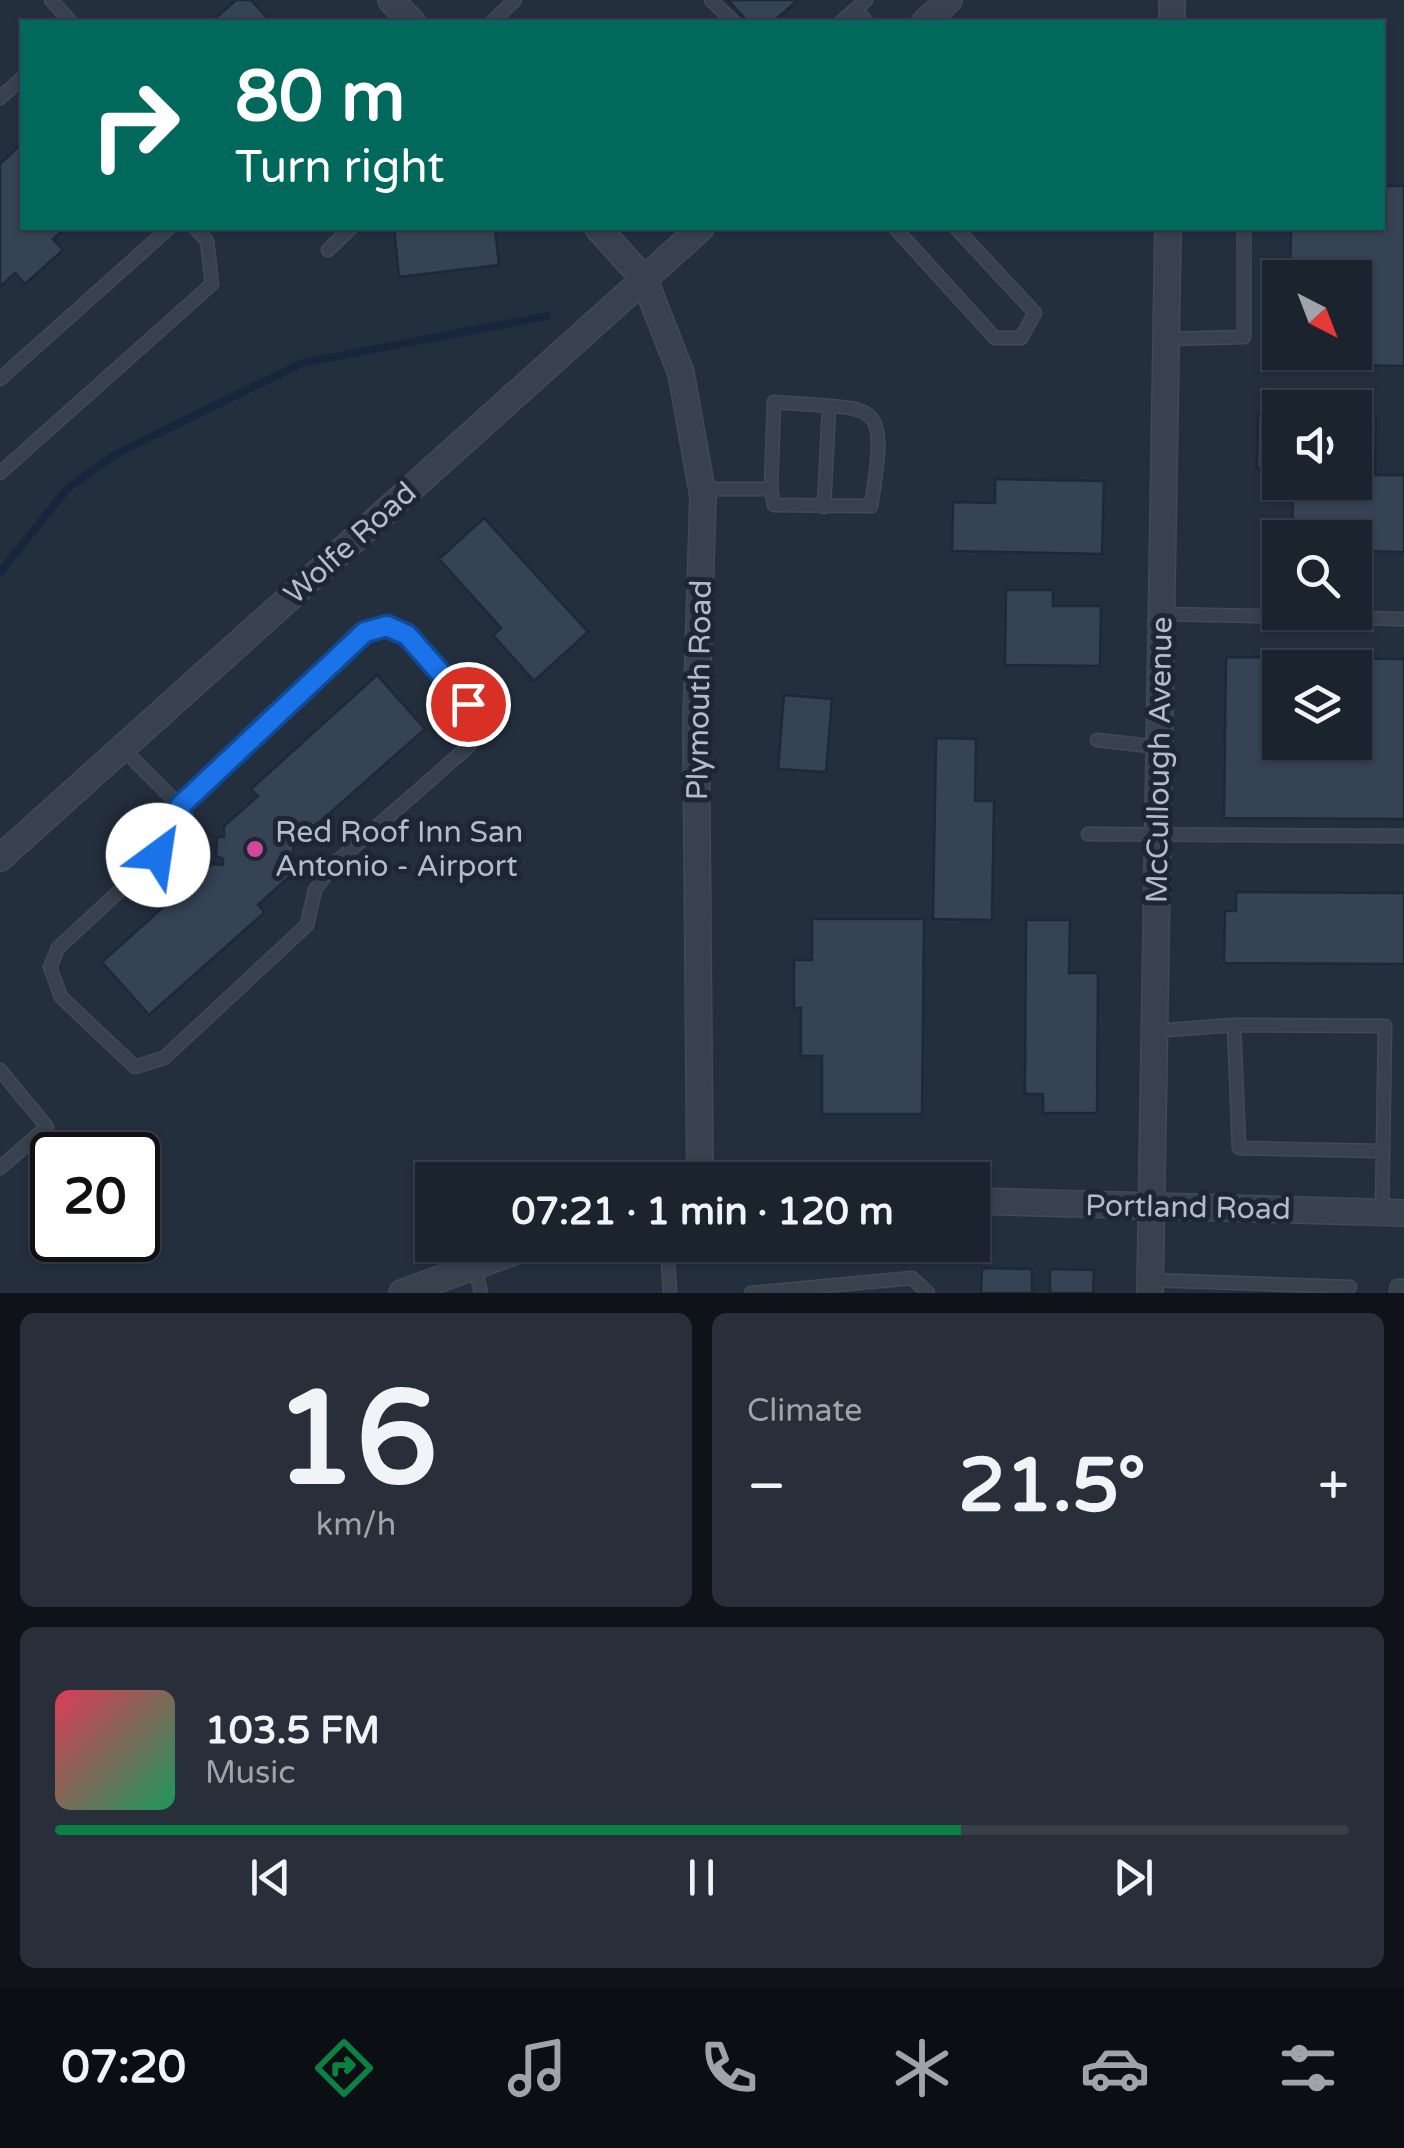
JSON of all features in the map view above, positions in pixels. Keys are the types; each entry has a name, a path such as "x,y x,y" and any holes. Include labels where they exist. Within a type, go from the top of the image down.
{"street":[{"path":"391,0 410,20"},
{"path":"927,20 949,0"},
{"name":"Plymouth Road","path":"600,230 644,279 681,373 702,489 696,725 700,1162"},
{"name":"Wolfe Road","path":"0,858 698,230"},
{"name":"McCullough Avenue","path":"1150,1287 1168,230"},
{"name":"Portland Road","path":"990,1202 1393,1212"},
{"path":"402,1293 480,1262"}],"lane":[{"path":"51,0 69,20"},
{"path":"499,20 515,0"},
{"path":"712,0 732,20"},
{"path":"0,98 20,80"},
{"path":"0,379 167,230"},
{"path":"0,473 212,284 208,241 197,230"},
{"path":"328,250 349,230"},
{"path":"897,230 996,338 1021,338 1036,313 958,230"},
{"path":"1166,339 1244,337 1244,230"},
{"path":"774,402 829,406 862,409 876,420 882,437 871,506 774,506 774,402"},
{"path":"824,506 829,406"},
{"path":"702,489 771,489"},
{"path":"1162,614 1404,619"},
{"path":"122,748 180,806 183,832 58,948 50,967 62,996 135,1067 164,1058 308,925 315,890 332,866 468,746 476,728 468,704 407,635 387,626 365,632 180,806"},
{"path":"1097,740 1159,747"},
{"path":"1088,834 1404,836"},
{"path":"1154,1032 1234,1025 1386,1026 1382,1151 1393,1212"},
{"path":"1234,1025 1239,1148 1382,1151"},
{"path":"0,1070 48,1126 0,1168"},
{"path":"668,1262 670,1293"},
{"path":"474,1264 481,1293"},
{"path":"751,1293 912,1278 928,1293"},
{"path":"1396,1293 1398,1286 1404,1286"},
{"path":"1150,1287 1350,1287"}],"building":[{"path":"236,0 251,0 269,20 213,20"},
{"path":"728,0 798,0 775,20 746,20"},
{"path":"20,145 20,230 64,230 53,239 63,250 25,284 15,273 0,287 0,164"},
{"path":"1385,186 1404,186 1404,366 1372,365 1372,260 1290,260 1291,230 1385,230"},
{"path":"394,230 495,230 499,265 399,277"},
{"path":"1258,415 1262,415 1262,468 1257,468"},
{"path":"1372,417 1376,417 1375,475 1404,475 1404,552 1372,551 1372,520 1292,520 1293,500 1372,500"},
{"path":"995,479 1104,481 1102,554 952,551 953,502 995,503"},
{"path":"484,518 588,632 534,681 493,635 501,628 439,559"},
{"path":"1006,590 1053,590 1053,606 1101,606 1100,666 1005,665"},
{"path":"1226,657 1262,657 1262,760 1372,760 1372,659 1404,659 1404,819 1224,818"},
{"name":"Red Roof Inn San Antonio - Airport","path":"377,675 425,729 297,842 294,839 292,874 258,905 265,912 149,1015 102,962 211,864 223,865 223,859 216,856 217,837 224,837 224,826 258,796 251,789"},
{"path":"784,695 832,699 826,772 778,769"},
{"path":"936,738 976,739 975,801 994,801 992,920 933,919"},
{"path":"1236,892 1404,893 1404,964 1224,963 1225,911 1236,911"},
{"path":"812,919 924,919 922,1114 822,1114 822,1056 801,1056 801,1008 794,1008 794,960 812,960"},
{"path":"1026,920 1070,920 1069,973 1098,973 1097,1113 1043,1113 1043,1094 1025,1094"},
{"path":"982,1268 1032,1269 1032,1293 981,1293"},
{"path":"1050,1269 1094,1270 1093,1293 1050,1293"}],"waterway":[{"path":"0,572 67,489 114,455 302,363 547,316"}],"place":[{"name":"Red Roof Inn San Antonio - Airport","path":"255,849"}],"route":[{"path":"158,855 183,832 180,806 365,632 387,626 407,635 468,704"}]}
